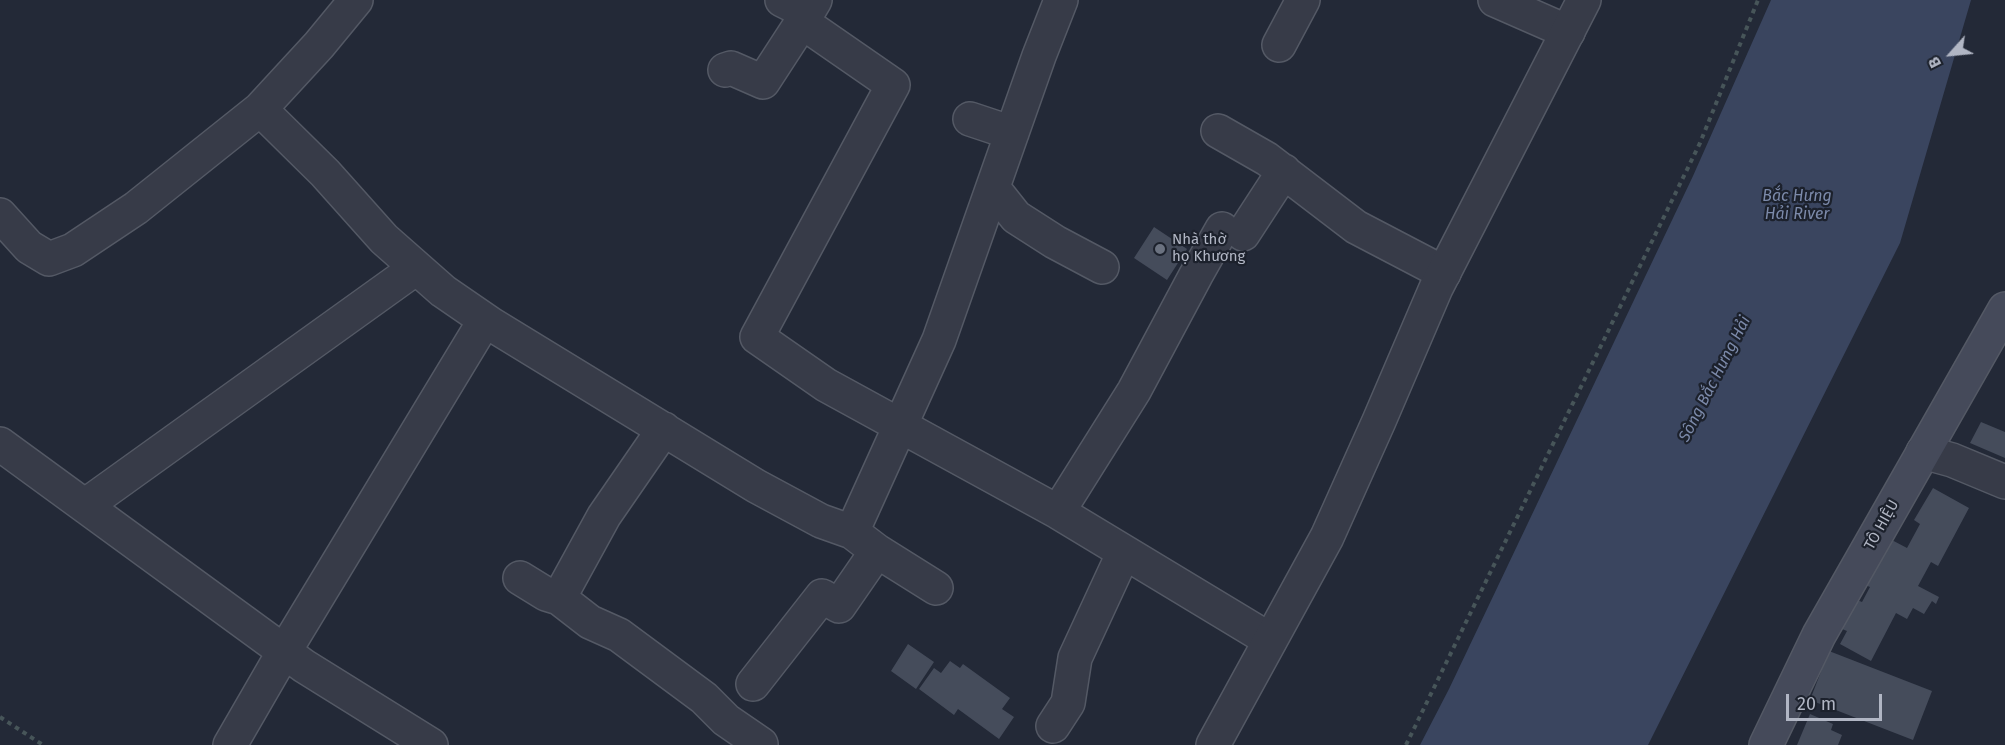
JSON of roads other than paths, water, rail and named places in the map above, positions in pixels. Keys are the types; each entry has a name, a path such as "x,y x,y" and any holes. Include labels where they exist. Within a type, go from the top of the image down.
{"main road":[{"name":"TÔ HIỆU","path":"1766,745 1819,635 2005,309"}],"street":[{"path":"0,215 29,247 49,259 73,250 136,208 260,109 319,45 356,0"},
{"path":"753,684 822,596 839,606 865,542 900,426 939,340 1061,0"},
{"path":"1279,45 1303,0"},
{"path":"1495,0 1568,32"},
{"path":"1213,745 1327,537 1444,273 1543,76 1584,0"},
{"path":"725,70 731,68 763,82 801,9 893,85 758,337 826,385 1058,512 1270,640"},
{"path":"260,109 325,173 384,239 442,291 485,320 756,486 821,522 865,542 936,588"},
{"path":"970,119 1012,133"},
{"path":"1218,131 1267,159 1356,227 1444,273"},
{"path":"1058,512 1134,391 1196,274 1284,171"},
{"path":"993,188 1016,217 1055,242 1102,267"},
{"path":"86,505 416,268"},
{"path":"230,745 284,651 485,320"},
{"path":"559,598 604,516 664,429"},
{"path":"0,444 304,666 431,745"},
{"path":"1923,452 1952,460 2005,482"},
{"path":"1053,726 1068,703 1075,658 1124,552"},
{"path":"520,578 546,594 559,598 590,622 619,635 704,698 726,720 761,744"}],"water":[{"name":"Bắc Hưng Hải River","path":"1771,0 1971,0 1900,243 1648,745 1420,745 1449,689 1693,176"}],"place":[{"name":"Nhà thờ họ Khương","path":"1160,249"}],"water label":[{"name":"Sông Bắc Hưng Hải","path":"1715,379"}]}
